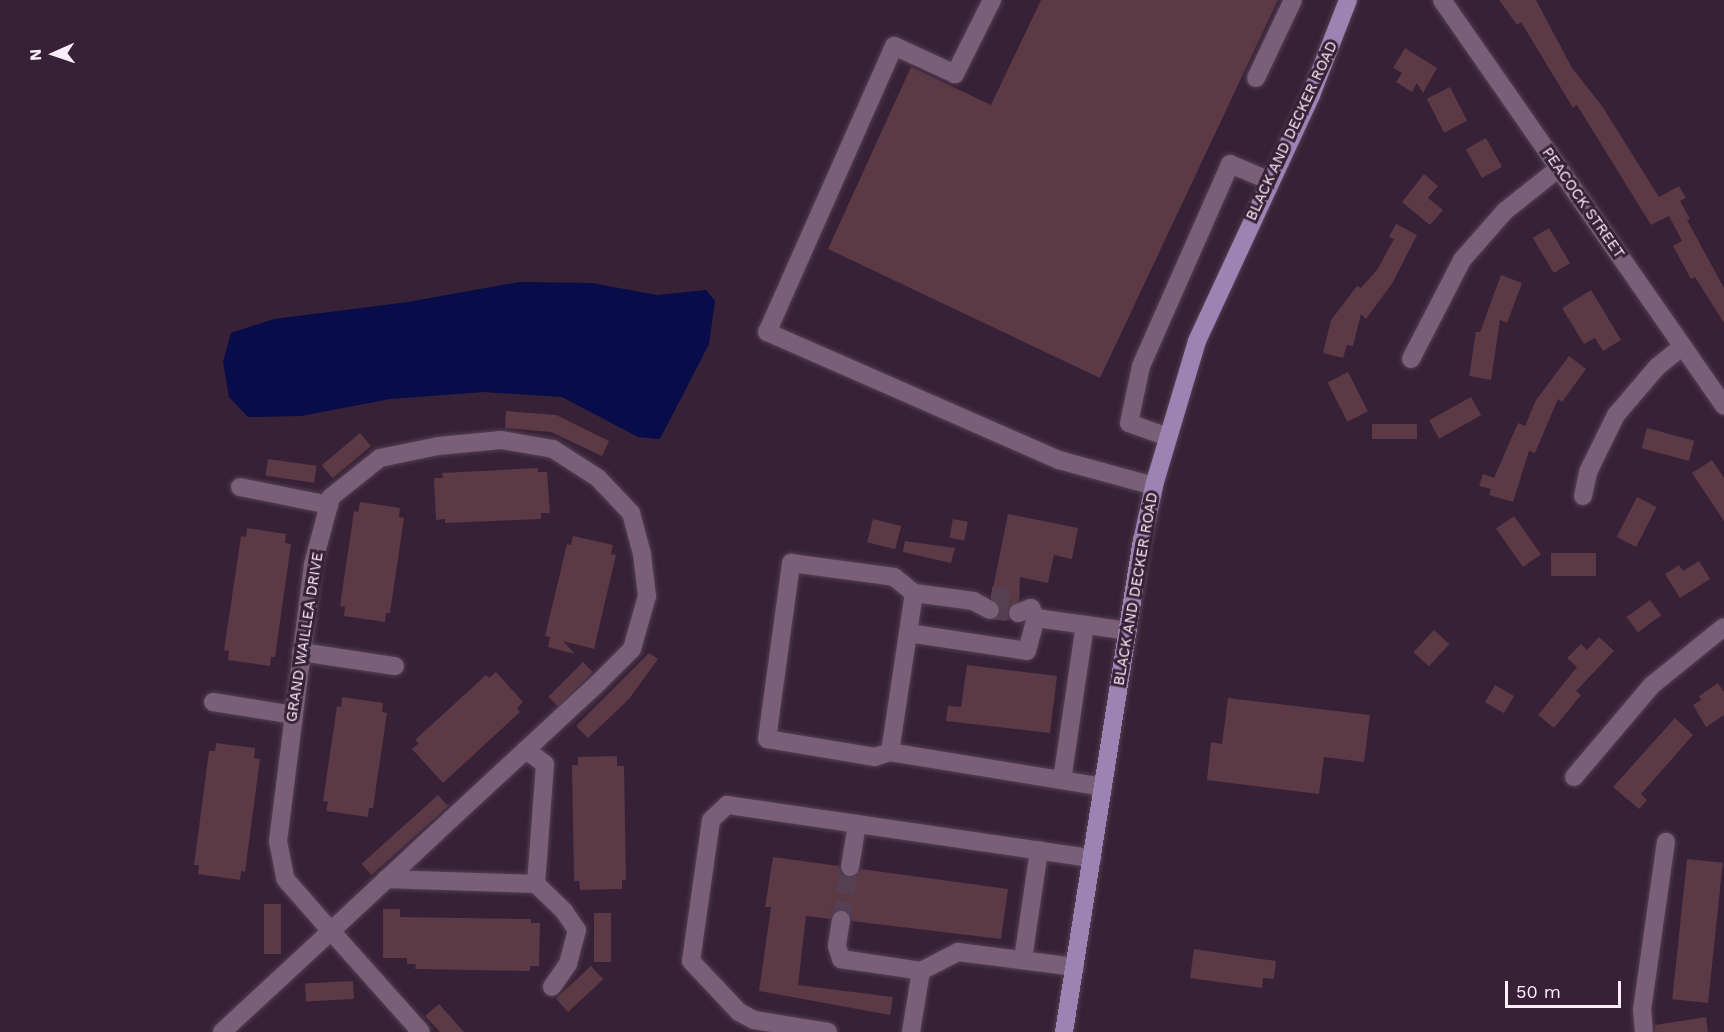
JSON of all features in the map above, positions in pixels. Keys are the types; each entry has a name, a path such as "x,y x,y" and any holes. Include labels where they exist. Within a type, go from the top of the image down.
{"main road":[{"name":"BLACK AND DECKER ROAD","path":"1064,1032 1128,632 1154,486 1197,341 1330,51 1348,0"}],"street":[{"path":"992,0 955,74 894,46 766,332 1059,460 1154,486"},
{"path":"1256,78 1293,0"},
{"name":"PEACOCK STREET","path":"1442,0 1724,405"},
{"path":"1168,438 1129,423 1141,366 1230,164 1270,181"},
{"path":"1411,359 1462,260 1505,211 1559,168"},
{"path":"1583,496 1588,472 1616,415 1657,368 1683,346"},
{"name":"GRAND WAILLEA DRIVE","path":"222,1032 331,931 386,879 526,750 632,649 647,594 642,554 631,513 598,478 553,449 501,440 438,446 380,458 332,497 313,564 278,841 285,878 331,931 421,1032"},
{"path":"240,487 329,505"},
{"path":"990,603 914,593 894,577 791,563 767,739 875,757 890,752 1103,787"},
{"path":"890,752 914,593"},
{"path":"908,633 1027,651 1026,609 1085,625 1128,632"},
{"path":"1062,780 1085,625"},
{"path":"1574,777 1652,685 1724,627"},
{"path":"301,652 395,666"},
{"path":"213,702 293,714"},
{"path":"526,750 545,764 536,884"},
{"path":"828,1032 754,1020 739,1012 691,961 711,820 727,805 1092,858"},
{"path":"850,867 856,824"},
{"path":"1644,1032 1642,1010 1666,842"},
{"path":"1023,959 1039,850"},
{"path":"386,879 536,884 564,911 577,930 568,964 552,987"},
{"path":"841,920 837,946 841,958 921,971 958,952 1075,967"},
{"path":"911,1032 921,971"}],"shaded area":[{"path":"519,282 592,283 657,295 706,290 715,301 709,344 660,439 638,437 562,397 484,392 390,399 301,416 248,417 229,397 223,362 231,333 274,319 408,302"}],"building":[{"path":"1041,0 1278,0 1100,378 828,249 911,67 991,105"},
{"path":"1499,0 1536,0 1572,68 1602,106 1659,197 1679,186 1686,198 1680,201 1690,219 1687,220 1724,288 1724,323 1695,277 1691,279 1673,246 1682,241 1669,216 1651,225 1577,105 1573,108 1521,22 1517,25"},
{"path":"1405,48 1437,68 1423,93 1417,83 1412,92 1396,82 1402,73 1393,68"},
{"path":"1450,87 1467,121 1444,133 1427,99"},
{"path":"1486,138 1502,167 1482,178 1466,149"},
{"path":"1424,174 1438,186 1428,198 1443,210 1430,225 1402,202"},
{"path":"1396,224 1417,235 1393,282 1366,319 1361,314 1353,346 1347,345 1343,358 1323,353 1331,320 1357,286 1361,288 1377,270 1394,239 1389,237"},
{"path":"1549,228 1570,263 1554,273 1533,238"},
{"path":"1501,275 1522,283 1507,323 1500,320 1491,380 1469,376 1476,332 1480,332"},
{"path":"1591,290 1621,340 1603,351 1595,338 1584,344 1562,308"},
{"path":"1569,356 1586,369 1562,402 1558,399 1535,453 1529,451 1513,502 1489,495 1491,489 1479,486 1483,474 1494,478 1518,423 1525,426 1536,400"},
{"path":"1348,372 1368,411 1347,422 1328,382"},
{"path":"1471,397 1481,415 1439,439 1429,420"},
{"path":"506,411 556,415 609,441 602,456 551,432 505,428"},
{"path":"1372,424 1417,424 1417,439 1372,439"},
{"path":"1647,428 1694,441 1689,461 1642,448"},
{"path":"360,433 371,446 333,478 322,465"},
{"path":"268,459 317,466 314,483 266,476"},
{"path":"1712,460 1724,478 1724,521 1692,473"},
{"path":"538,468 538,472 547,472 550,513 541,513 541,519 445,523 445,519 436,520 434,478 443,478 442,473"},
{"path":"1637,497 1657,507 1636,547 1617,537"},
{"path":"360,502 400,508 399,517 404,518 390,613 386,613 385,622 344,616 345,607 340,606 354,511 358,512"},
{"path":"1008,514 1078,528 1072,559 1054,555 1048,583 1020,577 1019,601 1007,611 1010,620 996,619 1001,609 991,598"},
{"path":"1514,516 1541,555 1523,567 1496,529"},
{"path":"873,519 901,526 895,549 867,542"},
{"path":"953,519 968,522 964,541 949,538"},
{"path":"247,528 286,534 285,543 291,544 275,657 271,657 270,666 228,660 229,651 224,650 241,536 246,537"},
{"path":"573,536 613,545 611,554 616,555 594,649 563,641 575,654 548,647 550,637 545,636 567,544 571,545"},
{"path":"905,541 955,548 951,563 903,552"},
{"path":"1551,553 1596,553 1596,576 1551,576"},
{"path":"1699,561 1710,579 1680,598 1665,574 1679,565 1683,571"},
{"path":"1650,600 1661,615 1638,632 1627,617"},
{"path":"1434,630 1449,644 1429,666 1414,652"},
{"path":"1599,637 1614,651 1576,691 1581,695 1554,728 1538,715 1577,667 1567,658 1581,644 1587,650"},
{"path":"649,653 658,659 629,699 588,738 576,726"},
{"path":"583,662 593,672 558,707 548,697"},
{"path":"967,665 1057,676 1050,733 946,721 948,706 961,707"},
{"path":"496,672 523,702 517,708 520,712 443,783 412,749 419,743 415,740 486,675 489,678"},
{"path":"1718,683 1724,692 1724,715 1706,727 1693,705 1701,700 1699,696"},
{"path":"1495,685 1514,696 1504,713 1485,702"},
{"path":"342,697 383,703 382,712 387,713 373,808 369,808 368,817 326,811 328,802 323,801 337,706 341,707"},
{"path":"1228,698 1370,715 1364,762 1324,757 1319,794 1207,780 1211,742 1222,744"},
{"path":"1675,718 1693,735 1641,794 1647,800 1639,809 1613,787"},
{"path":"216,743 255,748 254,758 260,759 245,872 241,871 240,880 198,874 199,865 194,865 209,751 215,751"},
{"path":"617,756 617,766 624,766 626,880 622,880 622,889 580,890 579,881 574,881 572,765 578,765 578,757"},
{"path":"438,795 448,806 371,875 361,864"},
{"path":"773,857 839,866 842,875 849,878 861,869 1008,889 1001,939 852,921 848,912 842,909 830,919 806,916 798,985 893,997 890,1015 759,991 771,907 765,907"},
{"path":"1687,859 1723,863 1708,1003 1672,999"},
{"path":"264,904 281,904 281,954 264,954"},
{"path":"383,909 400,909 400,917 531,919 531,923 540,923 539,966 530,966 530,971 415,969 416,964 407,964 407,958 383,958"},
{"path":"594,913 611,913 611,962 594,962"},
{"path":"1194,949 1276,961 1274,979 1263,978 1262,988 1190,978"},
{"path":"591,966 603,979 568,1012 556,999"},
{"path":"353,981 354,999 306,1001 305,984"},
{"path":"439,1004 464,1032 440,1032 425,1016"},
{"path":"1706,1017 1708,1032 1655,1032 1655,1025"}],"tunnel":[{"path":"991,596 1019,599"},
{"path":"990,610 1018,613"},
{"path":"841,920 850,867"}]}
